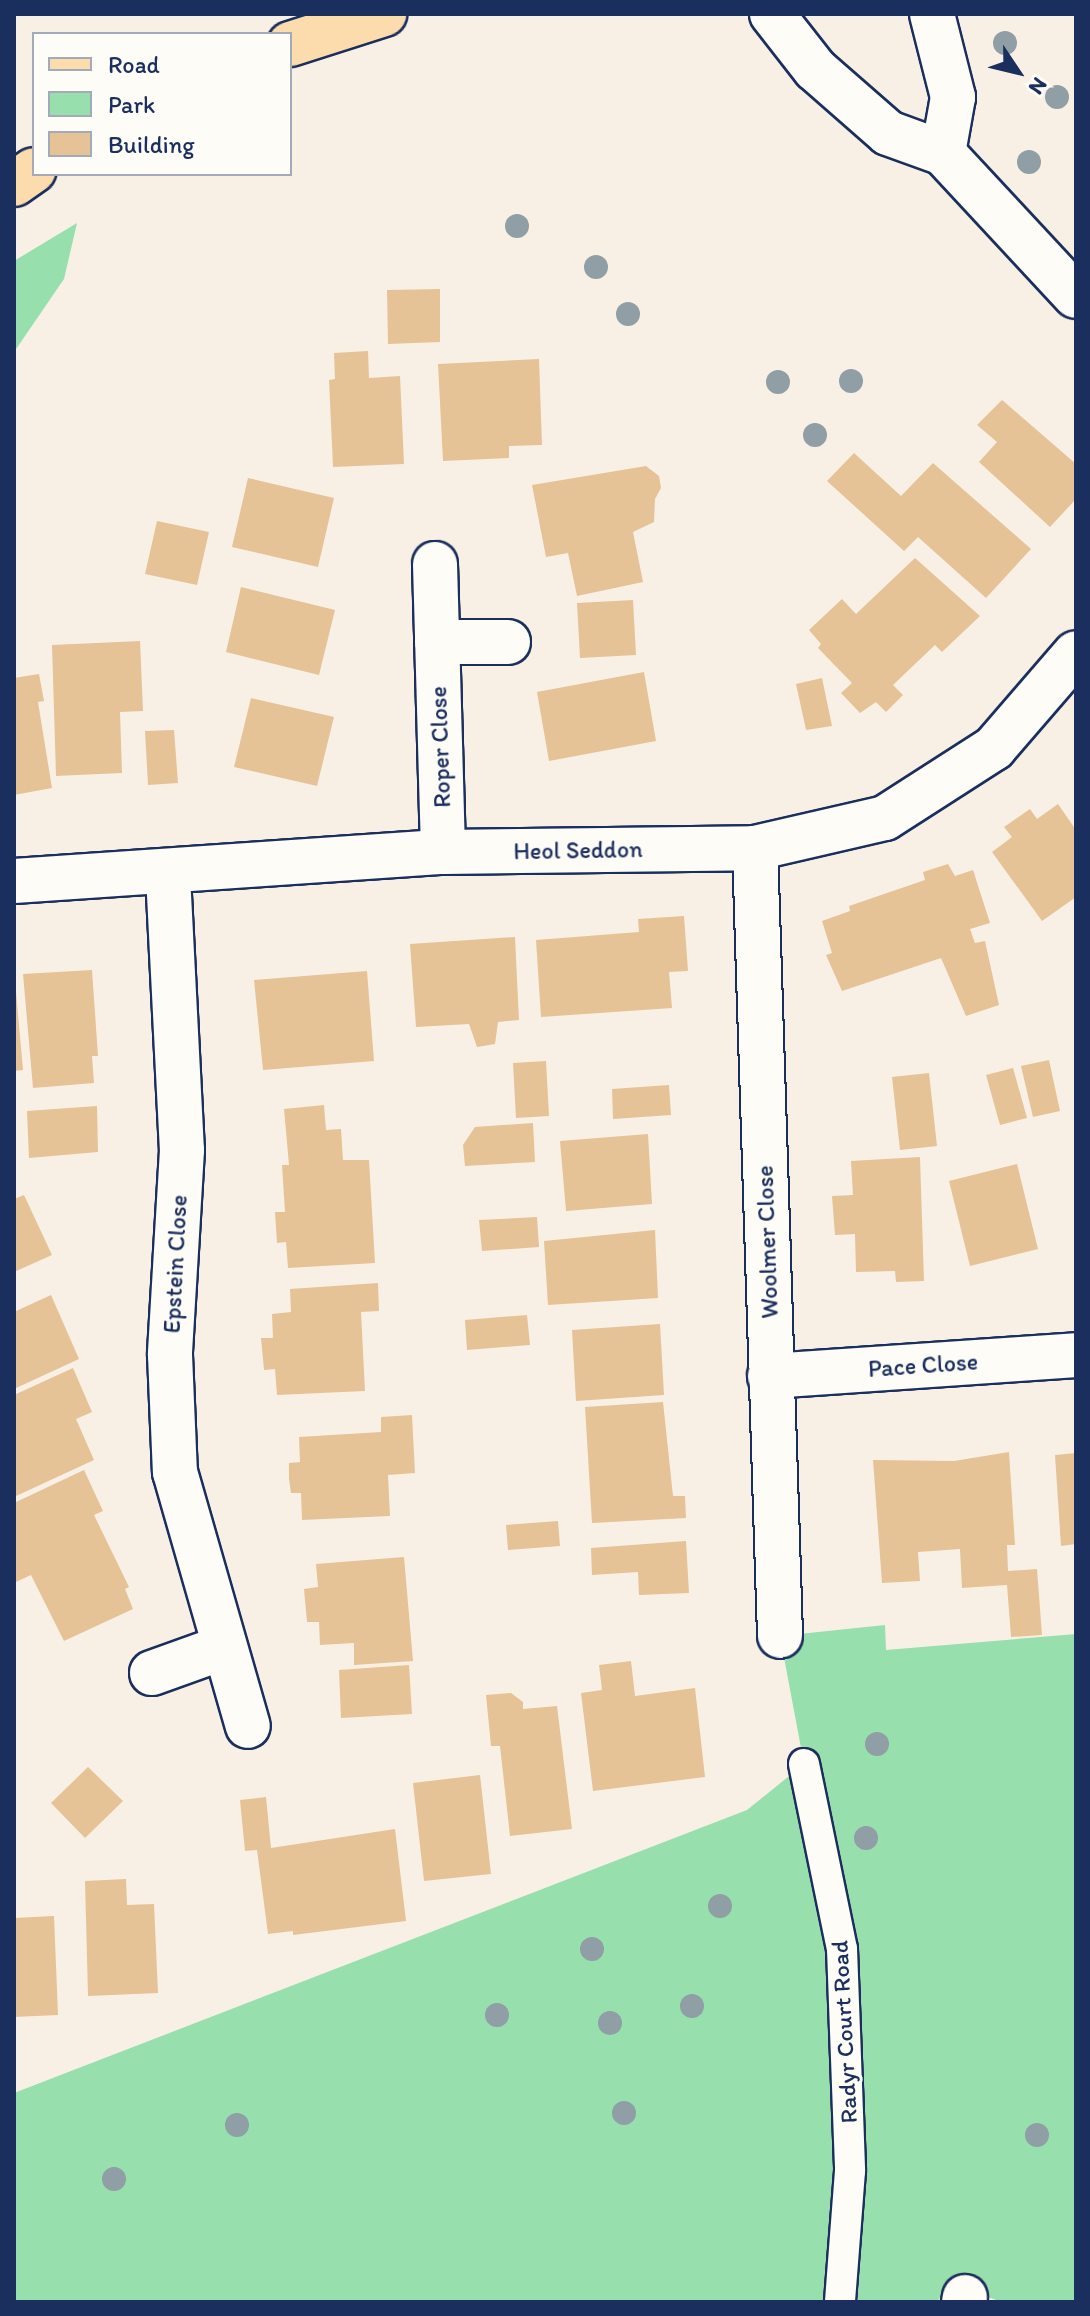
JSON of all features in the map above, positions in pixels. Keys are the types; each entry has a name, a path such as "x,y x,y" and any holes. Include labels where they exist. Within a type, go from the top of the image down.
{"main road":[{"path":"265,32 297,14"},
{"path":"292,43 384,14"},
{"path":"14,184 32,171"}],"street":[{"path":"772,14 815,69 888,133 943,153 1076,296"},
{"path":"932,14 953,97 943,153"},
{"name":"Roper Close","path":"435,564 443,852"},
{"path":"437,642 508,642"},
{"name":"Heol Seddon","path":"14,881 168,875 443,852 755,848 885,818 994,748 1076,653"},
{"name":"Woolmer Close","path":"755,848 780,1636"},
{"name":"Epstein Close","path":"168,875 182,1150 170,1355 175,1472 222,1648 248,1726"},
{"name":"Pace Close","path":"770,1376 1076,1355"},
{"path":"152,1673 222,1648"}],"lane":[{"name":"Radyr Court Road","path":"804,1764 843,1963 850,2171 840,2302"}],"green space":[{"path":"77,223 64,279 14,352 14,261"},
{"path":"885,1625 886,1650 1076,1634 1076,2302 1001,2302 988,2297 940,2297 937,2302 14,2302 14,2093 747,1810 804,1764 780,1636"}],"building":[{"path":"440,289 440,342 388,344 387,290"},
{"path":"368,351 369,378 400,376 404,464 333,467 329,380 335,379 334,353"},
{"path":"539,359 542,445 509,446 509,458 443,461 438,364"},
{"path":"1002,400 1076,464 1076,499 1050,527 979,462 997,442 977,425"},
{"path":"854,453 901,496 933,463 1031,549 986,598 918,537 904,551 827,481"},
{"path":"646,466 659,476 661,488 655,499 654,522 633,532 643,582 577,596 568,553 546,557 532,485"},
{"path":"248,478 334,498 318,567 232,547"},
{"path":"157,521 209,532 197,585 145,574"},
{"path":"915,558 980,616 942,652 935,645 893,685 903,695 886,712 876,702 860,713 841,693 852,683 818,648 821,644 809,630 842,599 856,614"},
{"path":"241,587 335,610 319,675 226,652"},
{"path":"633,600 636,655 580,658 577,603"},
{"path":"140,641 143,711 120,712 122,773 56,776 52,645"},
{"path":"644,672 656,741 549,761 537,692"},
{"path":"39,674 44,701 38,702 52,788 14,795 14,678"},
{"path":"822,678 832,726 806,730 796,684"},
{"path":"251,698 334,717 317,786 234,767"},
{"path":"174,730 178,783 148,785 145,731"},
{"path":"1058,804 1076,830 1076,897 1042,921 992,852 1012,837 1004,827 1030,809 1037,819"},
{"path":"948,864 955,876 973,870 990,923 970,929 975,943 985,941 999,1005 966,1016 941,958 842,991 826,955 832,953 822,921 850,911 849,906 925,880 923,872"},
{"path":"684,916 688,971 669,972 672,1008 541,1017 536,940 639,932 638,919"},
{"path":"515,937 519,1020 498,1022 495,1044 477,1047 469,1024 416,1027 410,944"},
{"path":"14,969 23,1070 14,1071"},
{"path":"92,970 98,1056 92,1056 94,1083 33,1088 23,974"},
{"path":"367,971 374,1061 263,1070 254,980"},
{"path":"1049,1060 1060,1111 1033,1117 1021,1066"},
{"path":"546,1061 549,1116 516,1118 513,1063"},
{"path":"1013,1068 1027,1118 1000,1125 986,1075"},
{"path":"929,1073 937,1146 900,1150 892,1077"},
{"path":"669,1085 671,1115 613,1119 612,1089"},
{"path":"324,1105 326,1130 341,1129 343,1160 369,1160 375,1263 288,1268 286,1242 277,1243 275,1212 285,1212 282,1165 289,1165 284,1109"},
{"path":"97,1106 98,1152 29,1158 27,1111"},
{"path":"533,1123 535,1162 465,1166 463,1145 475,1127"},
{"path":"648,1134 652,1204 566,1211 560,1141"},
{"path":"920,1157 924,1281 896,1282 895,1271 856,1272 855,1234 835,1235 832,1196 853,1195 851,1161"},
{"path":"1017,1164 1038,1249 970,1266 949,1181"},
{"path":"24,1195 52,1255 14,1272 14,1199"},
{"path":"537,1217 539,1247 482,1251 479,1220"},
{"path":"655,1230 658,1298 548,1305 544,1241"},
{"path":"378,1283 379,1311 361,1312 365,1391 277,1395 275,1369 264,1370 261,1338 273,1338 272,1314 291,1312 290,1289"},
{"path":"51,1295 79,1359 14,1389 14,1312"},
{"path":"527,1315 530,1345 467,1350 465,1320"},
{"path":"660,1324 664,1395 576,1401 572,1330"},
{"path":"73,1368 92,1412 76,1419 94,1460 16,1496 14,1395"},
{"path":"663,1402 673,1496 685,1496 686,1518 592,1523 585,1407"},
{"path":"412,1415 415,1473 388,1475 390,1516 302,1520 301,1493 291,1493 289,1479 289,1463 300,1462 299,1437 381,1432 381,1417"},
{"path":"1009,1452 1015,1545 1007,1545 1008,1571 1037,1569 1042,1635 1011,1637 1007,1585 962,1588 960,1549 918,1552 920,1581 882,1583 873,1460 954,1461"},
{"path":"1076,1453 1076,1544 1061,1546 1055,1455"},
{"path":"84,1470 103,1511 94,1515 129,1587 125,1589 133,1609 64,1641 31,1575 14,1583 14,1503"},
{"path":"558,1521 560,1546 508,1550 506,1525"},
{"path":"686,1541 689,1593 639,1595 638,1572 592,1575 591,1548"},
{"path":"404,1557 413,1661 354,1665 354,1643 320,1645 319,1622 307,1622 304,1589 318,1587 316,1564"},
{"path":"631,1661 635,1696 695,1688 705,1777 593,1791 581,1693 602,1690 599,1665"},
{"path":"409,1665 412,1714 341,1718 339,1670"},
{"path":"511,1693 523,1702 523,1709 557,1706 572,1829 510,1836 500,1746 491,1746 486,1695"},
{"path":"88,1767 123,1801 85,1838 51,1803"},
{"path":"480,1775 491,1874 424,1881 413,1783"},
{"path":"266,1797 271,1848 395,1829 406,1921 293,1935 293,1931 268,1934 257,1850 245,1851 240,1800"},
{"path":"126,1879 127,1905 154,1904 158,1993 88,1996 85,1881"},
{"path":"54,1916 58,2015 14,2017 14,1918"}]}
